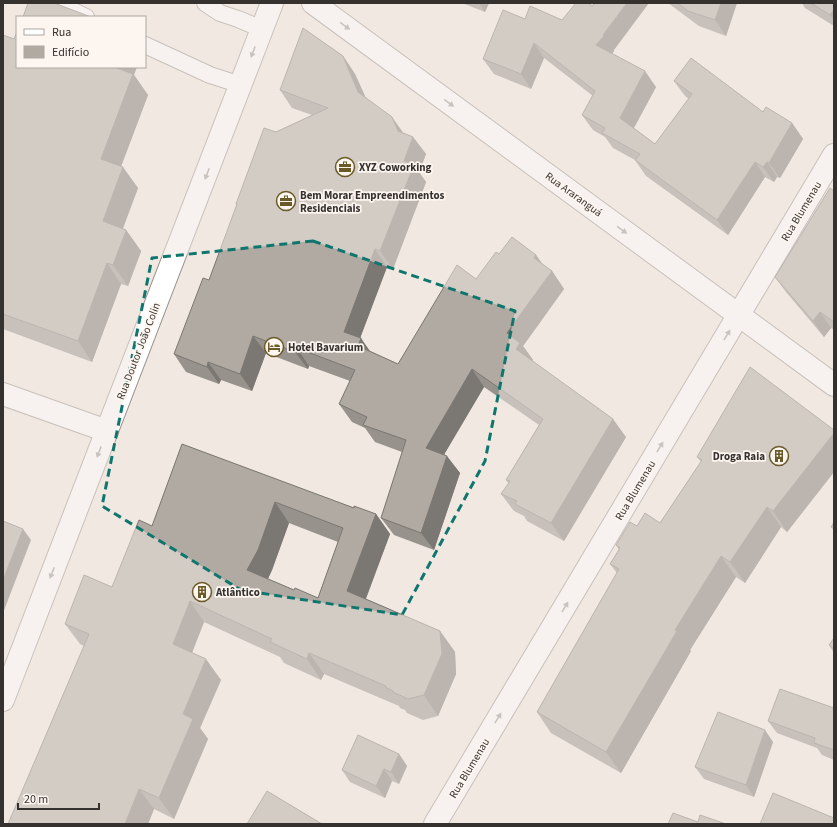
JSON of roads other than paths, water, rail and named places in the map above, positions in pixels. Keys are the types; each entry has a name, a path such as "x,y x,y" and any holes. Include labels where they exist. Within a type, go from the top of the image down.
{"main road":[{"name":"Rua Doutor João Colin","path":"3,700 272,3"},
{"name":"Rua Araranguá","path":"313,3 834,385"},
{"name":"Rua Blumenau","path":"435,824 834,155"},
{"path":"3,394 107,431"}],"lane":[{"path":"58,3 84,16"},
{"path":"205,3 220,13 262,29"},
{"path":"146,45 210,75 241,86"}],"place":[{"name":"XYZ Coworking","path":"345,167"},
{"name":"Bem Morar Empreendimentos Residenciais","path":"286,201"},
{"name":"Hotel Bavarium","path":"274,347"},
{"name":"Droga Raia","path":"779,456"},
{"name":"Atlântico","path":"202,592"}]}
